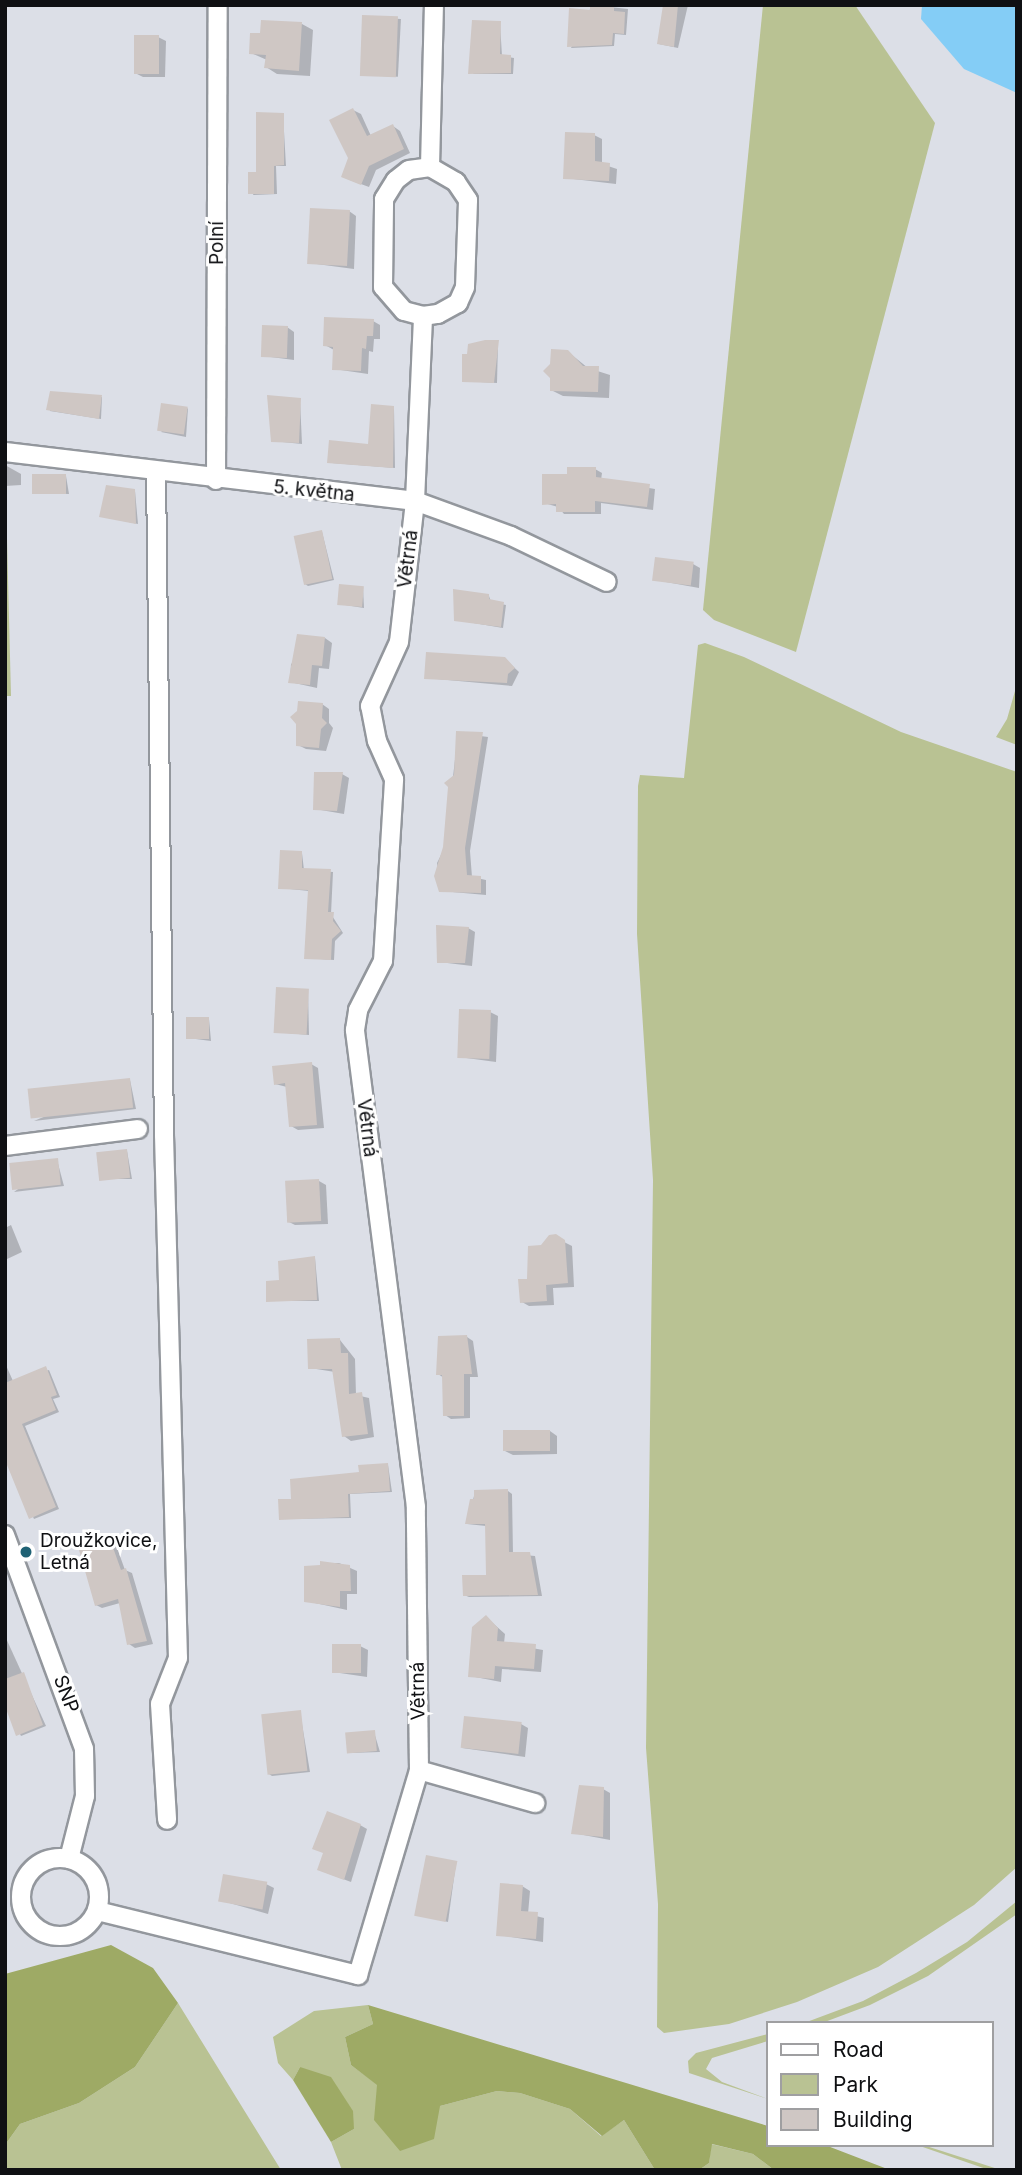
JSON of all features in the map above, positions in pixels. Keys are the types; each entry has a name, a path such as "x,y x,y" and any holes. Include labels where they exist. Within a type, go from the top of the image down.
{"street":[{"name":"Polní","path":"216,480 218,5"},
{"path":"430,167 434,5"},
{"path":"430,167 456,182 468,200 465,288 458,303 438,314 423,316 404,312 383,287 384,199 396,180 409,170 430,167"},
{"path":"415,502 423,316"},
{"name":"5. května","path":"5,452 216,480 415,502 511,536 607,582"},
{"path":"156,472 164,1135 177,1658 160,1704 167,1820"},
{"name":"Větrná","path":"97,1911 358,1975 419,1770 416,1507 355,1030 358,1010 383,961 394,792 394,779 377,741 370,706 399,642 415,502"},
{"path":"5,1146 138,1129"},
{"name":"SNP","path":"5,1535 84,1749 85,1796 69,1858"},
{"path":"419,1770 534,1803"},
{"path":"69,1858 94,1878 99,1897 97,1911 87,1926 58,1937 38,1931 13,1903 38,1864 69,1858"}],"green space":[{"path":"763,5 855,5 935,123 796,652 714,620 703,610"},
{"path":"5,460 11,696 5,696"},
{"path":"705,643 744,657 901,732 1017,772 1017,1867 974,1905 878,1967 797,2002 729,2024 664,2033 657,2027 658,1904 646,1748 653,1180 637,934 638,786 640,775 684,778 698,645"},
{"path":"1017,684 1017,745 996,737 1007,719"},
{"path":"1017,1901 1017,1914 928,1976 870,2005 827,2021 809,2021 863,2001 967,1942"},
{"path":"111,1945 153,1968 178,2003 135,2067 79,2103 20,2124 5,2145 5,1974"},
{"path":"178,2003 281,2170 5,2170 5,2145 20,2124 79,2103 135,2067"},
{"path":"368,2005 373,2024 345,2037 351,2065 378,2085 440,2106 497,2091 520,2093 570,2109 601,2136 624,2120 655,2170 342,2170 331,2142 354,2129 300,2067 293,2080 278,2063 273,2037 314,2011"},
{"path":"368,2005 766,2125 766,2147 830,2147 890,2170 774,2170 753,2154 712,2144 709,2163 699,2170 655,2170 624,2120 602,2136 570,2109 520,2093 497,2091 440,2106 434,2139 400,2151 374,2120 377,2085 351,2065 345,2037 373,2024"},
{"path":"766,2035 766,2042 712,2058 706,2069 722,2082 766,2098 689,2073 688,2061 696,2053"},
{"path":"300,2067 331,2077 353,2111 354,2129 331,2142 293,2080"},
{"path":"711,2144 753,2154 774,2170 699,2170 709,2163"},
{"path":"923,2147 1001,2170 989,2170"}],"water":[{"path":"922,5 1017,5 1017,93 964,69 921,19"}],"building":[{"path":"590,5 614,5 614,11 625,12 624,34 613,33 612,45 567,47 569,8 590,10"},
{"path":"663,5 678,5 674,47 657,44"},
{"path":"362,15 398,16 396,77 360,76"},
{"path":"261,20 302,22 299,71 264,68 266,55 249,54 250,33 260,33"},
{"path":"472,20 501,21 500,54 511,55 511,73 468,74"},
{"path":"134,35 159,35 159,74 134,74"},
{"path":"353,108 367,136 393,124 404,149 369,166 361,185 341,177 348,158 329,120"},
{"path":"256,112 284,113 284,165 274,166 274,194 248,194 248,172 256,172"},
{"path":"565,132 595,133 595,161 610,163 609,181 563,179"},
{"path":"310,208 350,210 347,266 307,264"},
{"path":"324,317 374,319 373,336 367,336 366,349 362,348 361,371 332,370 333,347 323,346"},
{"path":"262,325 288,326 287,358 261,357"},
{"path":"499,340 494,383 462,382 462,354 467,354 468,344"},
{"path":"551,349 568,350 583,366 599,366 598,392 550,391 550,378 543,371 550,364"},
{"path":"50,391 102,395 99,419 46,410"},
{"path":"267,395 301,398 299,443 271,442"},
{"path":"161,403 188,407 184,434 157,431"},
{"path":"371,404 394,406 393,468 327,463 329,440 368,444"},
{"path":"567,467 596,467 596,477 650,484 647,507 595,501 595,512 556,512 556,504 542,505 542,474 567,474"},
{"path":"32,474 66,474 66,494 32,494"},
{"path":"106,485 135,489 136,524 99,517"},
{"path":"322,530 332,579 304,585 294,536"},
{"path":"655,557 694,562 691,586 652,581"},
{"path":"339,584 364,586 362,607 337,605"},
{"path":"453,589 489,594 489,599 504,602 501,627 454,621"},
{"path":"297,634 325,637 322,666 312,665 310,685 288,683"},
{"path":"426,652 505,657 515,668 508,674 507,683 424,679"},
{"path":"298,701 323,703 322,718 327,723 321,729 319,748 296,746 296,724 290,717 297,711"},
{"path":"456,731 483,732 465,848 467,875 481,876 481,893 439,892 434,876 443,847 448,787 444,783 454,775"},
{"path":"314,772 343,772 337,811 313,810"},
{"path":"280,850 302,851 302,868 331,869 328,912 334,912 333,921 341,931 332,939 331,960 304,959 308,890 278,889"},
{"path":"436,925 469,927 465,963 437,963"},
{"path":"276,987 309,989 307,1035 274,1033"},
{"path":"459,1009 491,1010 489,1059 457,1058"},
{"path":"186,1017 209,1017 209,1039 186,1039"},
{"path":"312,1062 317,1125 289,1127 285,1083 274,1085 272,1066"},
{"path":"130,1078 133,1108 31,1119 28,1089"},
{"path":"127,1149 130,1178 99,1181 96,1152"},
{"path":"58,1158 61,1185 12,1190 9,1163"},
{"path":"319,1179 321,1221 287,1223 285,1181"},
{"path":"556,1234 565,1240 568,1283 546,1285 547,1301 520,1303 518,1279 527,1279 528,1246 541,1245 549,1235"},
{"path":"315,1256 317,1300 266,1302 266,1281 279,1280 278,1261"},
{"path":"467,1335 472,1374 464,1374 464,1416 443,1416 442,1375 436,1375 438,1336"},
{"path":"340,1338 341,1353 348,1353 349,1394 362,1392 368,1434 342,1437 332,1369 308,1369 307,1339"},
{"path":"46,1366 57,1395 51,1397 56,1410 22,1424 56,1507 29,1519 5,1460 5,1383"},
{"path":"503,1430 550,1430 550,1451 503,1451"},
{"path":"388,1463 390,1491 348,1494 349,1517 279,1520 278,1499 291,1499 290,1479 359,1472 358,1465"},
{"path":"508,1489 509,1552 530,1552 538,1595 463,1596 462,1575 486,1575 485,1524 465,1524 470,1499 474,1499 474,1490"},
{"path":"110,1539 121,1570 126,1568 147,1641 127,1645 118,1599 95,1606 79,1550"},
{"path":"320,1561 350,1565 351,1591 340,1591 340,1607 304,1602 304,1566 320,1565"},
{"path":"486,1615 498,1628 497,1641 536,1644 534,1669 495,1666 494,1679 468,1677 472,1627"},
{"path":"332,1644 361,1644 361,1673 332,1673"},
{"path":"24,1672 43,1725 16,1736 5,1706 5,1679"},
{"path":"301,1710 307,1771 268,1775 261,1714"},
{"path":"464,1716 522,1722 518,1754 461,1748"},
{"path":"375,1730 377,1751 347,1754 345,1733"},
{"path":"579,1785 604,1787 603,1837 571,1834"},
{"path":"327,1811 361,1824 344,1880 317,1870 323,1853 312,1849"},
{"path":"426,1855 457,1861 446,1922 414,1916"},
{"path":"223,1874 267,1882 262,1909 218,1902"},
{"path":"500,1883 523,1885 521,1911 538,1912 536,1939 496,1936"}],"place":[{"name":"Droužkovice, Letná","path":"26,1552"}]}
